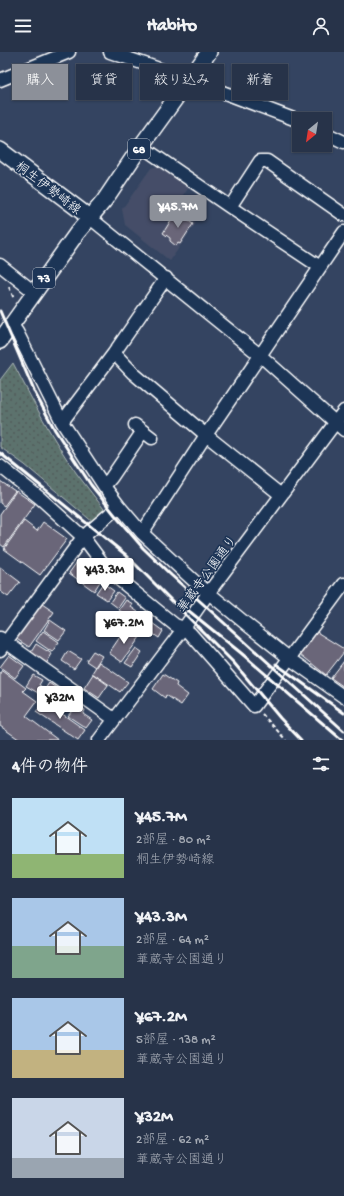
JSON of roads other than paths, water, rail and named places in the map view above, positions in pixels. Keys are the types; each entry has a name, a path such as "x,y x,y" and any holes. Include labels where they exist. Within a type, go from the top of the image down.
{"main road":[{"name":"桐生伊勢崎線","path":"200,64 209,52"},
{"name":"桐生伊勢崎線","path":"0,150 89,217 104,201 173,100"},
{"name":"73","path":"0,338 12,325 34,292 89,217"}],"street":[{"path":"0,80 69,52"},
{"path":"110,52 145,64"},
{"path":"224,93 292,118"},
{"path":"332,136 344,142"},
{"path":"141,146 230,208 320,267"},
{"path":"230,208 260,161 267,161 344,215"},
{"path":"89,217 261,356 340,426"},
{"path":"142,533 344,232"},
{"path":"0,265 34,292"},
{"path":"62,422 114,353 166,278"},
{"path":"12,325 17,332 62,422 104,486 142,533 209,592 289,658 344,697"},
{"path":"114,353 133,372 206,436 281,495"},
{"name":"華蔵寺公園通り","path":"99,740 184,628 281,495 340,426 344,411"},
{"path":"104,486 143,431"},
{"path":"0,466 40,498 83,536 106,568 116,578 175,624 184,628 254,706 344,584"},
{"path":"114,719 2,643 83,536 119,506"}],"railway":[{"path":"0,311 35,393 55,430 91,485 119,520 143,548 171,575 344,731"},
{"path":"0,453 126,555 234,663 280,718 301,740"},
{"path":"189,611 241,653 342,740"},
{"path":"276,664 344,713"}]}
